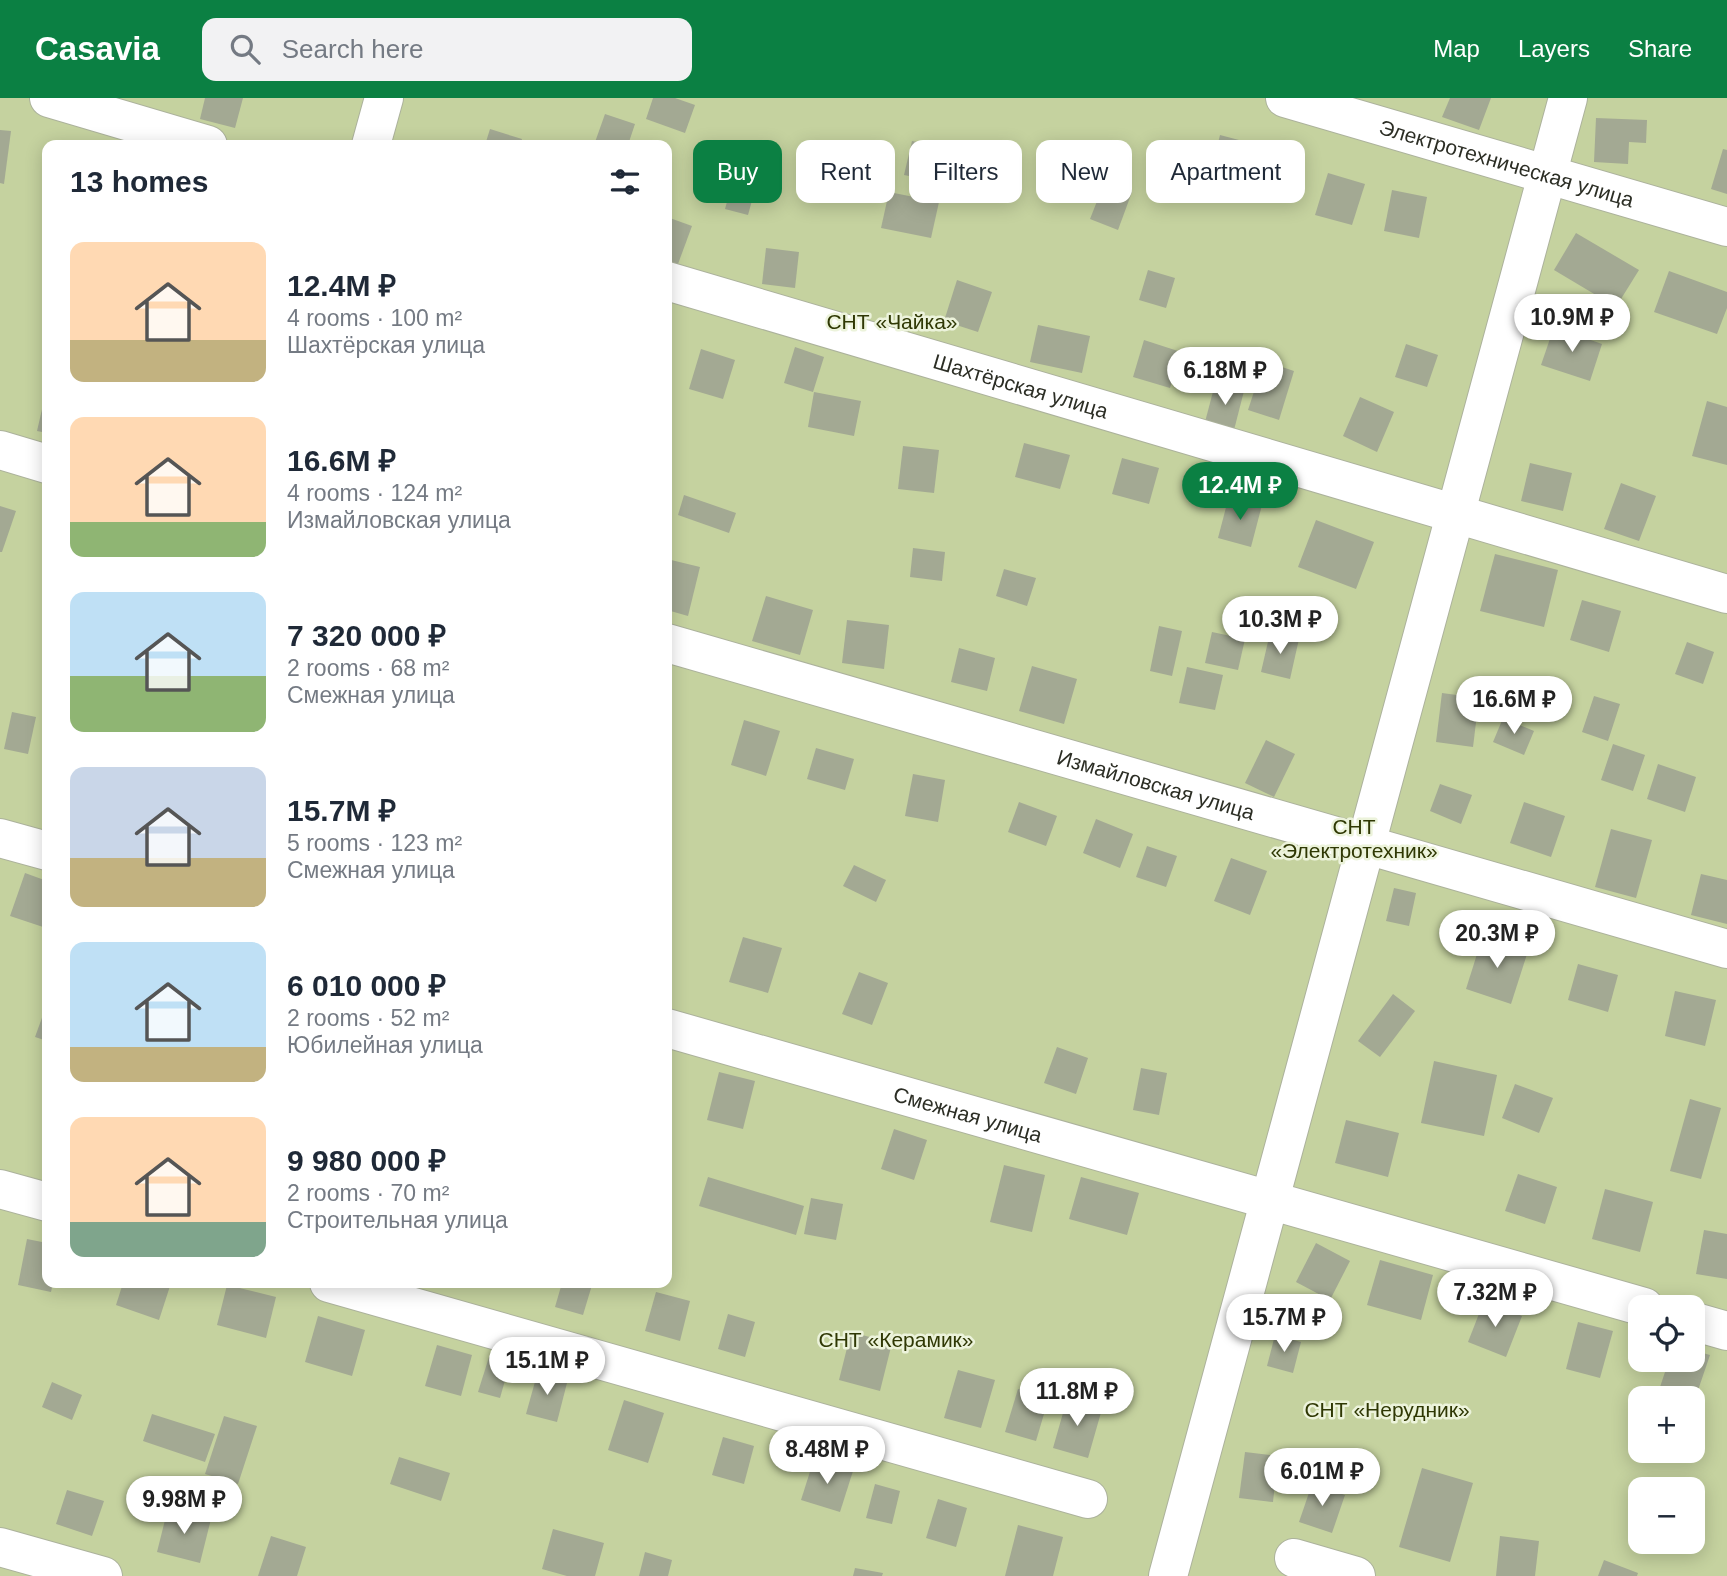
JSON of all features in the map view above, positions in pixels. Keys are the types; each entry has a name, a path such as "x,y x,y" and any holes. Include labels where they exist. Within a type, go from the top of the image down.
{"street":[{"path":"49,98 191,140"},
{"path":"372,140 384,98"},
{"name":"Электротехническая улица","path":"1285,98 1727,227"},
{"path":"1168,1576 1568,98"},
{"name":"Шахтёрская улица","path":"672,282 1727,594"},
{"path":"0,450 42,463"},
{"name":"Измайловская улица","path":"672,644 1727,949"},
{"path":"0,838 42,850"},
{"name":"Смежная улица","path":"672,1029 1628,1302"},
{"path":"0,1189 42,1201"},
{"path":"347,1288 1088,1499"},
{"path":"1705,1325 1727,1331"},
{"path":"0,1547 103,1576"},
{"path":"1294,1558 1356,1576"}],"green space":[{"path":"0,98 1727,98 1727,1576 0,1576"}],"building":[{"path":"205,98 243,98 235,128 200,119"},
{"path":"653,98 675,98 695,105 685,133 646,119"},
{"path":"1450,98 1491,98 1479,130 1442,117"},
{"path":"605,114 635,124 630,140 596,140"},
{"path":"1596,118 1647,120 1646,143 1629,142 1628,164 1594,162"},
{"path":"490,129 522,139 522,140 487,140"},
{"path":"0,130 11,131 4,184 0,183"},
{"path":"1220,135 1239,140 1219,140"},
{"path":"1723,149 1727,150 1727,194 1711,189"},
{"path":"909,154 909,176 904,175"},
{"path":"1328,173 1365,184 1352,225 1315,215"},
{"path":"1392,190 1427,197 1419,238 1384,231"},
{"path":"895,193 909,196 909,203 939,203 931,238 881,228 887,203 895,203"},
{"path":"727,203 751,203 748,215 725,209"},
{"path":"1096,203 1128,203 1118,230 1090,219"},
{"path":"672,219 692,226 678,264 672,262"},
{"path":"1576,233 1639,270 1616,307 1554,270"},
{"path":"766,248 799,252 795,288 762,284"},
{"path":"1148,270 1175,278 1166,308 1139,300"},
{"path":"1669,271 1727,292 1727,308 1717,334 1654,312"},
{"path":"957,280 992,292 978,332 944,321"},
{"path":"1038,325 1090,336 1082,373 1030,362"},
{"path":"1554,327 1602,344 1590,381 1541,365"},
{"path":"1144,340 1181,352 1170,388 1133,377"},
{"path":"1406,344 1438,355 1427,387 1395,377"},
{"path":"795,347 824,357 813,392 784,383"},
{"path":"701,349 735,360 723,399 689,389"},
{"path":"1264,361 1294,371 1279,420 1248,410"},
{"path":"1215,384 1244,391 1234,430 1205,422"},
{"path":"814,392 861,401 854,436 808,427"},
{"path":"1360,397 1394,412 1377,452 1343,436"},
{"path":"1707,401 1727,407 1727,465 1692,456"},
{"path":"42,409 42,432 37,431"},
{"path":"1024,443 1070,455 1060,489 1015,477"},
{"path":"903,446 939,450 934,493 898,489"},
{"path":"1122,458 1159,468 1149,504 1112,494"},
{"path":"1530,463 1572,473 1563,511 1521,501"},
{"path":"1621,483 1656,496 1639,541 1604,529"},
{"path":"684,495 736,513 729,533 678,515"},
{"path":"1229,496 1262,505 1251,547 1218,538"},
{"path":"0,506 16,511 2,552 0,552"},
{"path":"1316,520 1374,542 1356,589 1298,567"},
{"path":"913,548 945,552 942,581 910,577"},
{"path":"1495,554 1558,570 1544,627 1480,611"},
{"path":"672,560 700,567 688,616 672,611"},
{"path":"1004,569 1036,578 1027,606 996,596"},
{"path":"766,596 813,610 800,655 752,641"},
{"path":"1582,600 1621,611 1609,652 1570,640"},
{"path":"847,620 889,625 884,669 842,663"},
{"path":"1159,626 1182,631 1172,676 1150,671"},
{"path":"1212,632 1245,639 1238,670 1205,663"},
{"path":"1270,633 1299,639 1290,679 1261,672"},
{"path":"1687,642 1714,652 1703,684 1675,674"},
{"path":"959,648 995,658 987,691 951,682"},
{"path":"1032,666 1077,679 1064,724 1019,711"},
{"path":"1187,667 1223,675 1215,710 1179,703"},
{"path":"1442,693 1479,698 1473,747 1436,742"},
{"path":"1594,696 1620,704 1608,741 1582,732"},
{"path":"12,712 36,717 28,754 4,749"},
{"path":"1503,718 1534,731 1524,755 1493,742"},
{"path":"744,720 780,731 766,776 731,765"},
{"path":"1266,740 1295,754 1274,797 1245,783"},
{"path":"1613,744 1645,755 1633,791 1601,780"},
{"path":"816,748 854,759 845,790 807,779"},
{"path":"1658,764 1696,777 1685,812 1647,799"},
{"path":"913,774 945,780 938,822 905,816"},
{"path":"1440,784 1472,795 1461,824 1430,811"},
{"path":"1019,802 1057,816 1046,846 1008,832"},
{"path":"1524,802 1565,816 1551,857 1510,843"},
{"path":"1096,819 1133,834 1120,868 1083,853"},
{"path":"1611,829 1652,840 1636,898 1595,887"},
{"path":"1147,846 1177,856 1166,887 1136,877"},
{"path":"1231,858 1267,871 1250,915 1214,901"},
{"path":"854,865 886,880 876,902 843,886"},
{"path":"25,873 42,879 42,927 10,916"},
{"path":"1701,874 1727,880 1727,924 1691,915"},
{"path":"1394,888 1416,893 1409,926 1386,921"},
{"path":"1483,935 1528,951 1511,1004 1466,989"},
{"path":"743,937 782,948 768,993 729,982"},
{"path":"1578,964 1618,975 1608,1012 1568,1000"},
{"path":"859,972 888,983 872,1025 842,1014"},
{"path":"1675,991 1716,1000 1705,1046 1665,1036"},
{"path":"1393,994 1415,1011 1380,1057 1358,1041"},
{"path":"42,1018 42,1039 35,1037"},
{"path":"1057,1047 1088,1058 1076,1094 1044,1083"},
{"path":"1434,1061 1497,1075 1484,1136 1421,1123"},
{"path":"1141,1068 1167,1073 1159,1115 1133,1110"},
{"path":"719,1072 755,1081 743,1129 707,1120"},
{"path":"1515,1084 1553,1098 1539,1133 1502,1118"},
{"path":"1690,1099 1721,1108 1701,1179 1670,1171"},
{"path":"1346,1120 1399,1133 1388,1177 1335,1163"},
{"path":"894,1129 927,1140 914,1180 881,1169"},
{"path":"1004,1165 1045,1175 1032,1232 990,1222"},
{"path":"1518,1174 1557,1187 1545,1224 1505,1211"},
{"path":"708,1177 804,1206 796,1235 699,1206"},
{"path":"1081,1177 1139,1193 1127,1235 1069,1219"},
{"path":"1605,1189 1653,1202 1640,1252 1592,1239"},
{"path":"811,1198 843,1204 836,1240 804,1234"},
{"path":"1704,1230 1727,1234 1727,1279 1696,1274"},
{"path":"27,1239 42,1242 42,1288 52,1288 51,1292 18,1285"},
{"path":"1316,1243 1350,1261 1330,1300 1296,1282"},
{"path":"1380,1260 1433,1275 1421,1320 1367,1305"},
{"path":"121,1288 169,1288 159,1320 116,1305"},
{"path":"226,1288 239,1288 276,1297 266,1338 217,1325"},
{"path":"561,1288 591,1288 583,1315 555,1307"},
{"path":"656,1292 690,1301 680,1341 645,1331"},
{"path":"1484,1301 1522,1316 1506,1357 1468,1342"},
{"path":"728,1314 755,1322 745,1357 718,1349"},
{"path":"318,1316 365,1330 352,1376 305,1362"},
{"path":"1578,1322 1613,1331 1600,1378 1566,1369"},
{"path":"851,1332 892,1343 880,1391 839,1380"},
{"path":"1275,1335 1301,1342 1293,1373 1267,1366"},
{"path":"437,1345 472,1355 461,1396 425,1386"},
{"path":"1705,1354 1710,1355 1705,1370"},
{"path":"489,1357 510,1363 500,1398 478,1392"},
{"path":"958,1370 995,1380 981,1428 944,1418"},
{"path":"538,1371 568,1379 557,1422 526,1414"},
{"path":"1665,1372 1704,1372 1699,1386 1660,1386"},
{"path":"52,1382 82,1395 72,1420 42,1407"},
{"path":"1018,1389 1049,1397 1036,1441 1005,1432"},
{"path":"1067,1399 1102,1409 1088,1458 1053,1448"},
{"path":"624,1400 664,1413 648,1463 608,1450"},
{"path":"152,1414 215,1434 205,1462 143,1441"},
{"path":"224,1416 257,1426 238,1484 205,1474"},
{"path":"723,1437 754,1446 744,1484 712,1475"},
{"path":"1245,1452 1278,1456 1273,1502 1239,1498"},
{"path":"399,1457 450,1473 441,1501 390,1484"},
{"path":"814,1459 853,1471 840,1512 801,1500"},
{"path":"1422,1468 1473,1483 1450,1562 1399,1547"},
{"path":"875,1484 900,1491 892,1524 866,1518"},
{"path":"1312,1484 1345,1495 1332,1533 1299,1522"},
{"path":"67,1490 104,1501 92,1536 56,1524"},
{"path":"938,1499 967,1508 956,1547 926,1538"},
{"path":"168,1508 211,1519 200,1563 157,1552"},
{"path":"1018,1525 1063,1537 1053,1576 1005,1576"},
{"path":"553,1529 604,1543 595,1576 567,1576 542,1569"},
{"path":"271,1536 306,1547 297,1576 258,1576"},
{"path":"1500,1536 1539,1541 1535,1576 1496,1576"},
{"path":"645,1552 672,1560 668,1576 639,1576"},
{"path":"1604,1560 1638,1573 1637,1576 1598,1576"},
{"path":"855,1568 883,1573 882,1576 853,1576"}],"park label":[{"name":"СНТ «Чайка»","path":"892,321"},
{"name":"СНТ «Электротехник»","path":"1354,838"},
{"name":"СНТ «Керамик»","path":"896,1339"},
{"name":"СНТ «Нерудник»","path":"1387,1409"}]}
